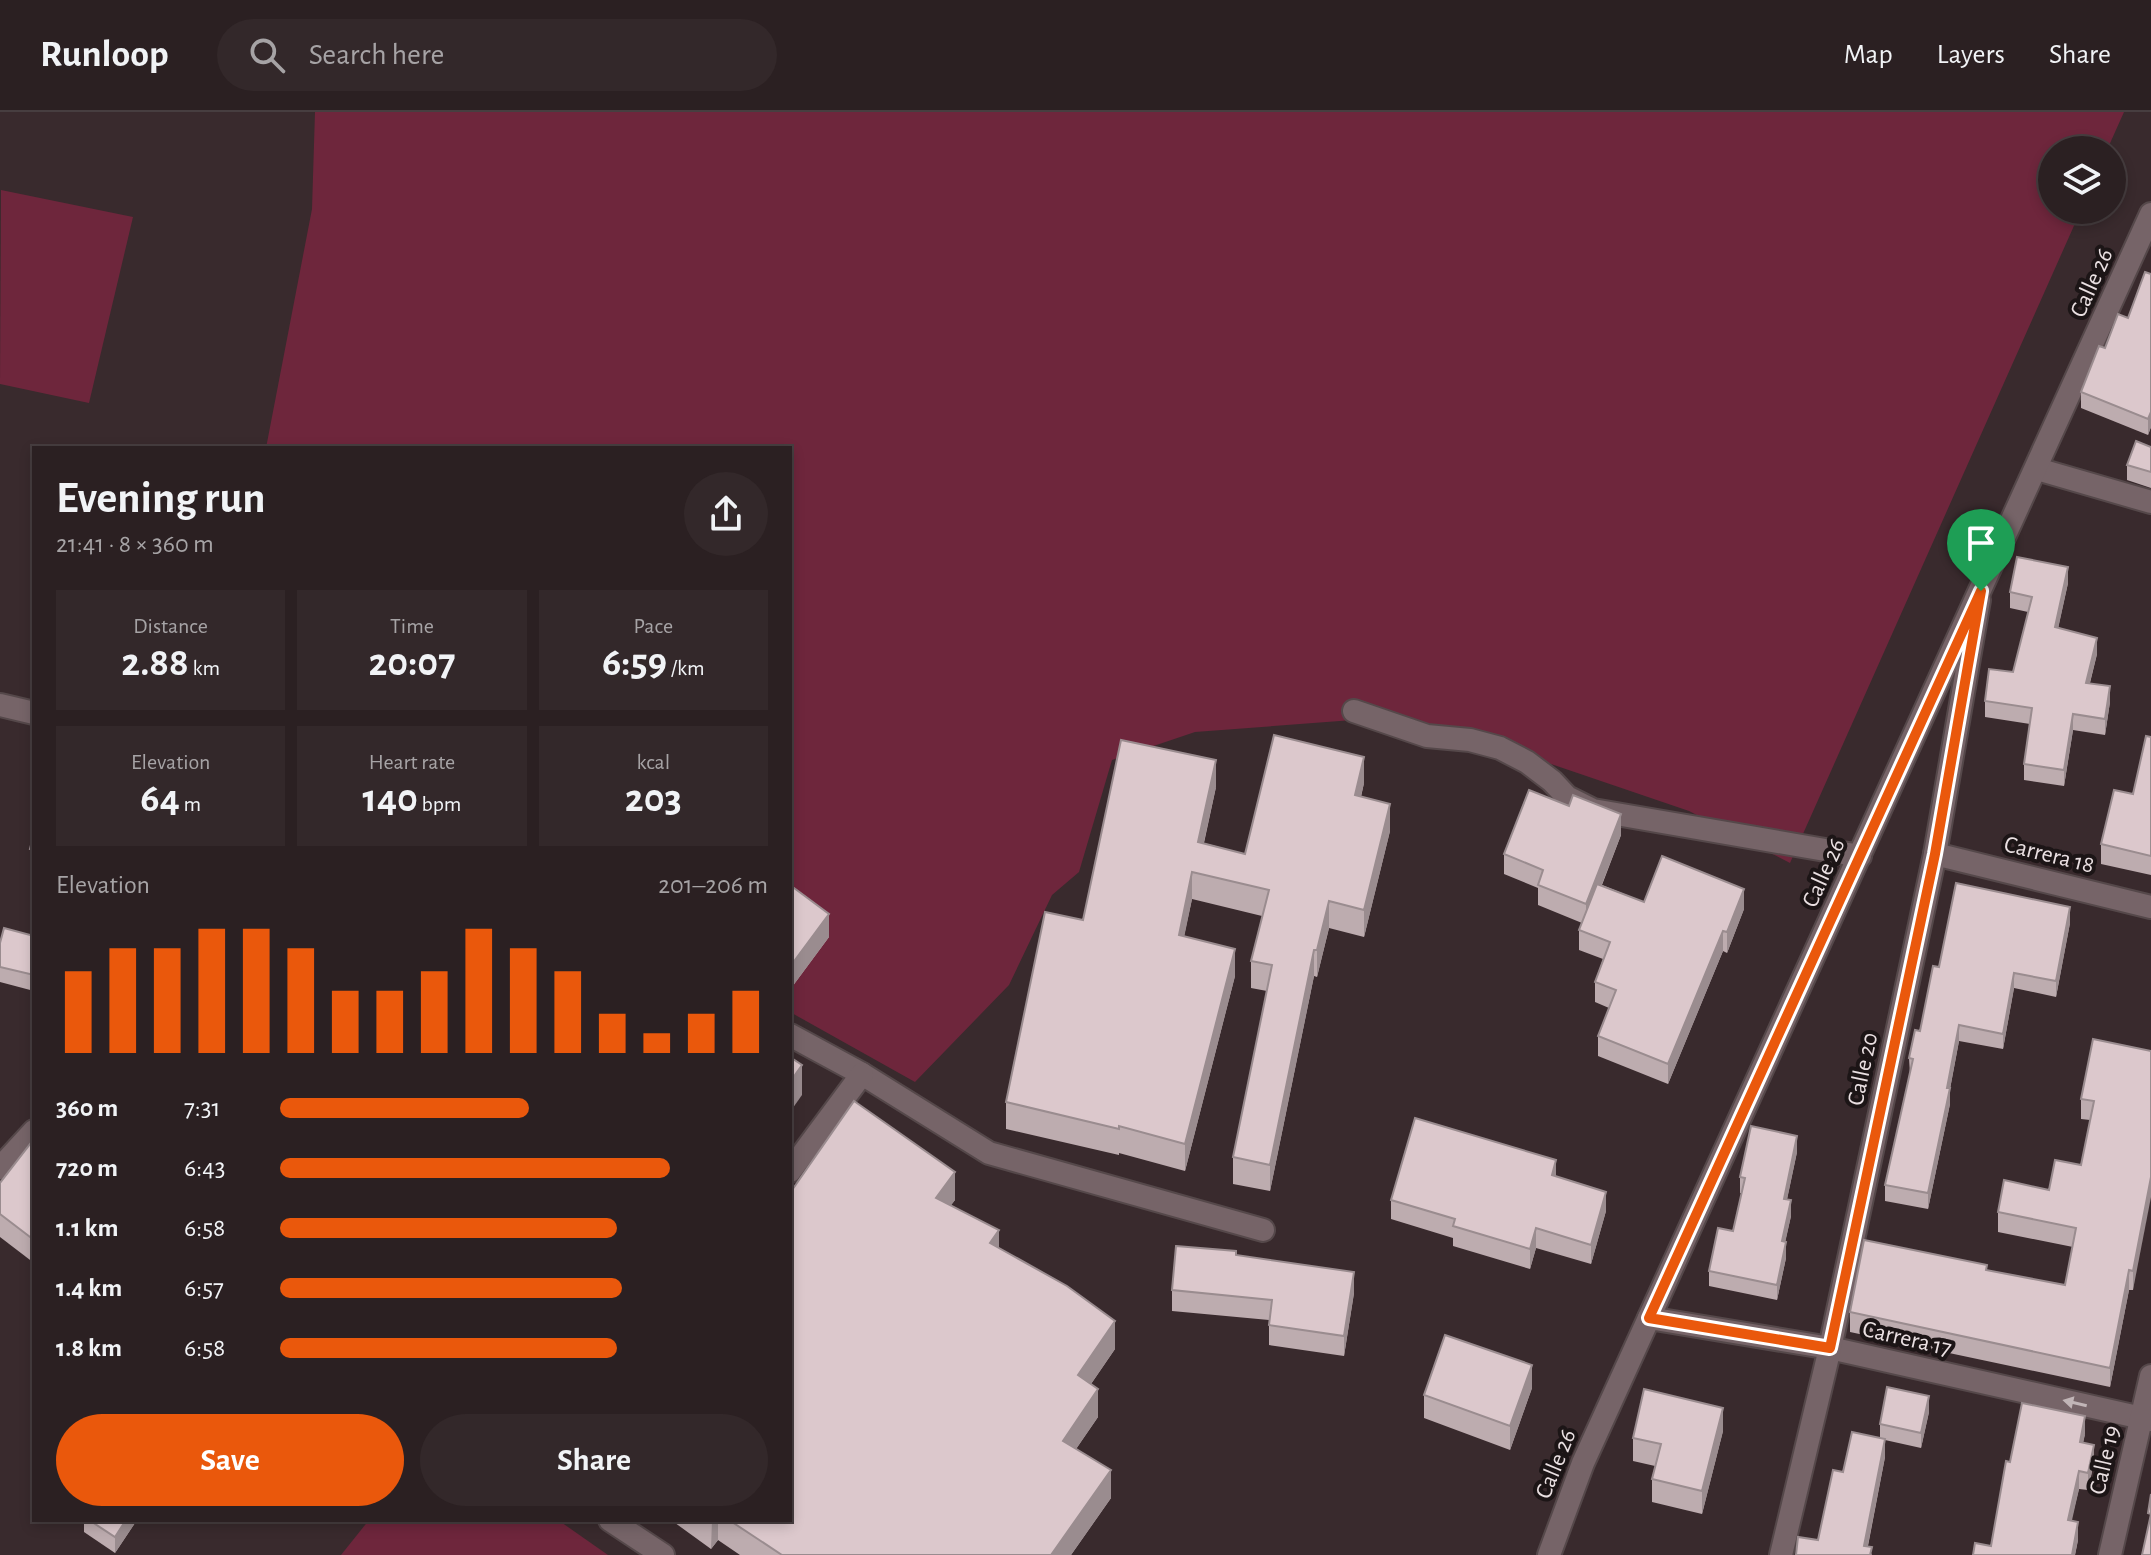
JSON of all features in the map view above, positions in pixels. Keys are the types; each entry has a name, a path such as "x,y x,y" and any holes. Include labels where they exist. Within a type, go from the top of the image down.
{"street":[{"name":"Calle 26","path":"1549,1555 1583,1463 2151,214"},
{"path":"2037,469 2151,502"},
{"name":"Calle 20","path":"1781,1555 1830,1348 1935,854 1981,591"},
{"path":"0,705 32,713"},
{"path":"1354,711 1427,736 1470,740 1500,748 1539,771 1567,797 1593,810 1860,856"},
{"name":"Carrera 18","path":"1935,854 2151,907"},
{"path":"792,1036 862,1074 989,1153 1263,1230"},
{"path":"792,1168 862,1074"},
{"path":"0,1168 32,1133"},
{"name":"Carrera 17","path":"1649,1318 1830,1348 2146,1419"},
{"name":"Calle 19","path":"2110,1555 2146,1419 2151,1376"},
{"path":"613,1522 663,1555"}],"shaded area":[{"path":"315,112 2124,112 2113,136 2038,136 2038,224 2075,224 1790,863 1689,811 1551,764 1393,717 1195,732 1112,760 1079,872 1052,895 1009,985 915,1082 792,1013 792,446 266,446 312,209"},
{"path":"1,190 133,217 89,403 0,384"},
{"path":"367,1522 561,1522 608,1555 341,1555"}],"building":[{"path":"2145,272 2151,274 2151,412 2148,419 2081,392 2099,346 2105,348 2118,314 2128,318"},
{"path":"2136,441 2151,447 2151,472 2127,465"},
{"path":"2017,557 2068,567 2055,627 2097,638 2086,683 2110,686 2105,719 2073,714 2064,770 2024,764 2032,708 1985,701 1989,669 2013,672 2032,597 2010,592"},
{"path":"1274,735 1364,757 1355,795 1390,804 1364,910 1329,901 1317,950 1314,950 1270,1165 1233,1157 1272,965 1251,961 1269,890 1192,872 1179,935 1235,949 1185,1144 1119,1126 1119,1129 1006,1102 1045,912 1083,920 1121,740 1216,760 1198,842 1245,854"},
{"path":"2146,736 2151,737 2151,856 2101,844 2114,790 2133,794"},
{"path":"1529,790 1569,806 1573,795 1621,814 1586,904 1538,885 1543,870 1504,854"},
{"path":"1662,856 1744,889 1727,932 1723,931 1668,1064 1598,1036 1616,990 1595,982 1610,942 1579,930 1597,884 1644,902"},
{"path":"1956,883 2070,907 2056,981 2014,973 2003,1034 1959,1025 1947,1088 1950,1088 1928,1193 1885,1185 1913,1059 1909,1058 1915,1030 1920,1031 1933,966 1939,967"},
{"path":"792,886 829,914 792,964"},
{"path":"4,928 32,935 32,975 0,967 0,943"},
{"path":"2093,1039 2151,1051 2151,1177 2110,1368 1850,1312 1864,1240 1987,1265 1986,1270 2065,1285 2076,1228 1998,1212 2004,1180 2049,1190 2055,1160 2081,1165 2094,1101 2081,1099"},
{"path":"792,1058 802,1065 792,1079"},
{"path":"854,1101 955,1172 936,1198 999,1230 990,1243 1067,1286 1115,1321 1078,1375 1098,1389 1063,1441 1111,1470 1051,1555 782,1555 732,1522 792,1522 792,1190"},
{"path":"1415,1118 1556,1160 1552,1175 1606,1192 1591,1245 1536,1228 1530,1249 1453,1226 1455,1219 1391,1200"},
{"path":"1751,1126 1797,1136 1784,1199 1791,1200 1777,1285 1709,1271 1718,1228 1733,1231 1745,1178 1740,1177"},
{"path":"32,1142 32,1238 0,1214 0,1183"},
{"path":"1176,1246 1236,1251 1236,1255 1354,1272 1344,1336 1269,1325 1272,1300 1172,1290"},
{"path":"1445,1335 1532,1365 1510,1426 1424,1395"},
{"path":"1887,1387 1929,1396 1921,1433 1880,1424"},
{"path":"1644,1389 1723,1408 1702,1491 1652,1479 1661,1444 1633,1438"},
{"path":"2022,1403 2085,1416 2080,1442 2094,1445 2088,1473 2079,1471 2068,1520 2078,1522 2072,1555 1973,1555 1975,1543 1991,1546 2006,1461 2010,1462"},
{"path":"1852,1432 1885,1439 1864,1546 1872,1547 1870,1555 1796,1555 1798,1537 1818,1540 1833,1470 1843,1472"},
{"path":"2151,1514 2151,1555 2142,1555"},
{"path":"92,1522 125,1522 115,1537"}],"route":[{"path":"1981,591 1935,854 1830,1348 1649,1318 1818,949 1981,591"}]}
